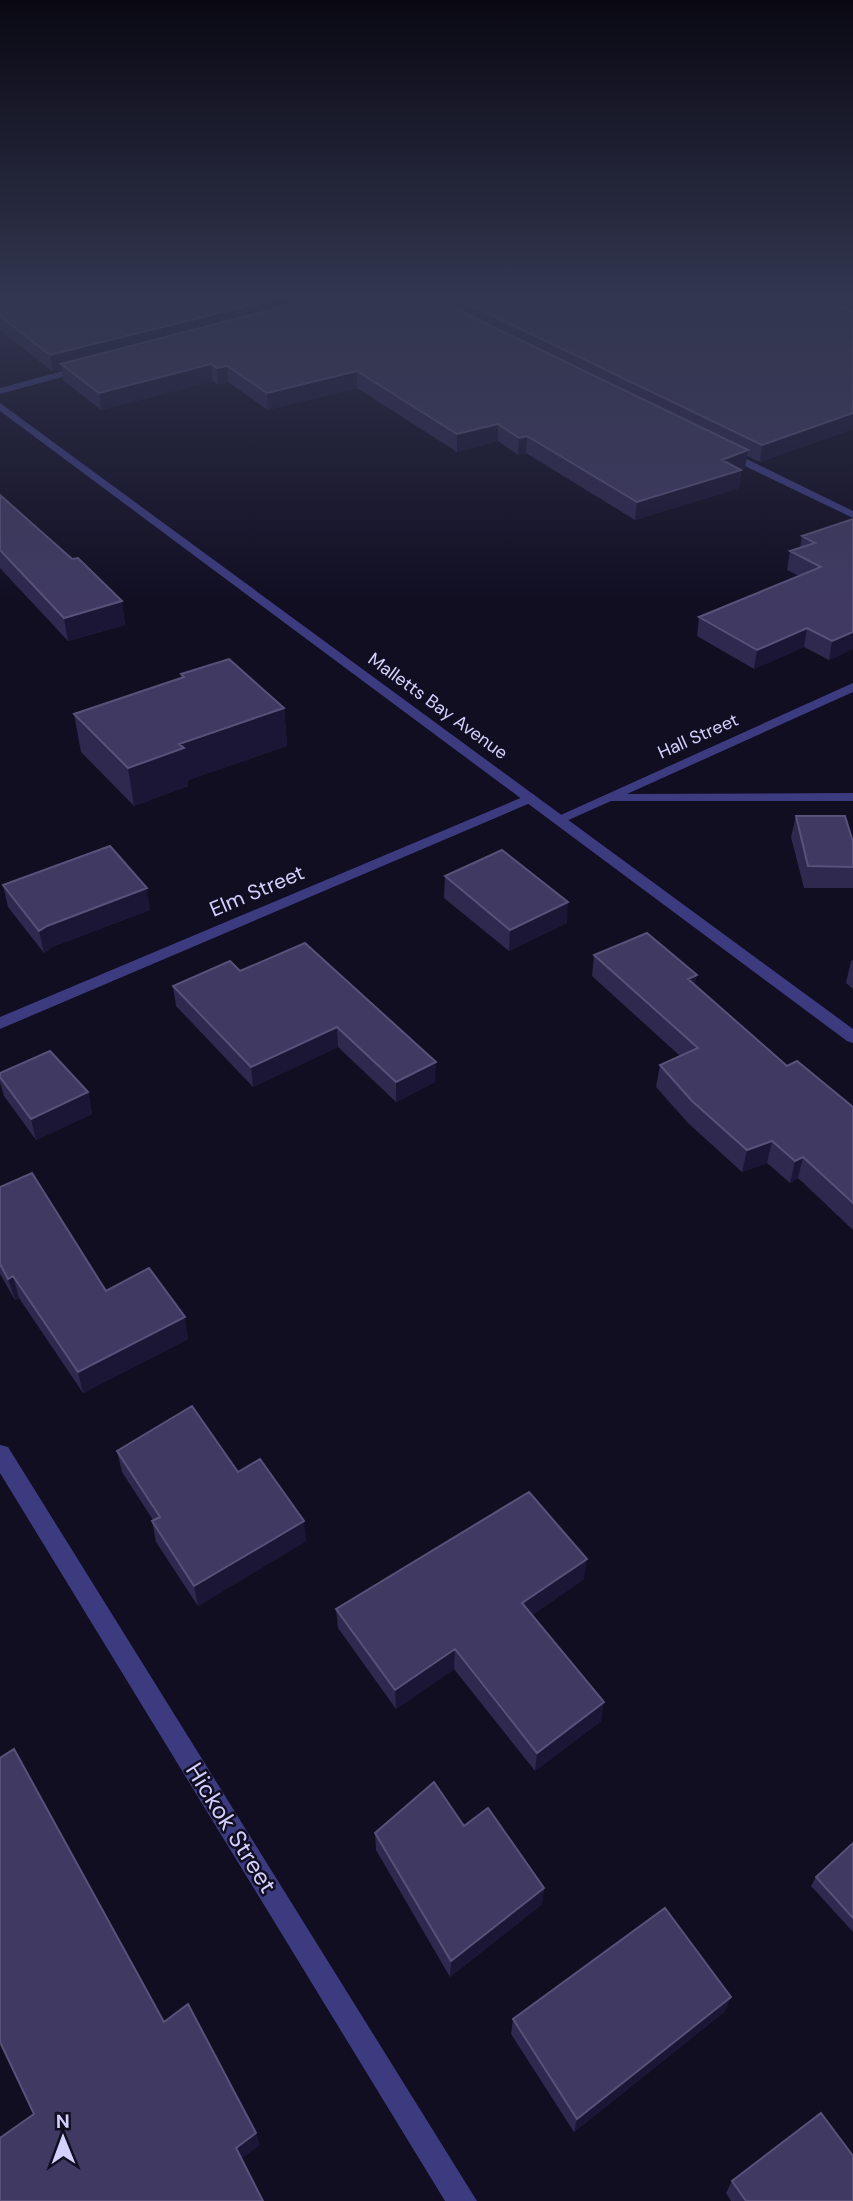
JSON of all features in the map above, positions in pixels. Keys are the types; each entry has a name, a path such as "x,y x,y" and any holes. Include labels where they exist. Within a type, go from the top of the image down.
{"street":[{"name":"Malletts Bay Avenue","path":"0,406 853,1037"},
{"path":"717,448 853,515"},
{"name":"Hall Street","path":"559,819 853,687"},
{"path":"609,798 853,797"},
{"name":"Elm Street","path":"0,1023 530,798"},
{"name":"Hickok Street","path":"0,1454 461,2201"}],"building":[{"path":"399,398 640,398 748,450 722,460 741,470 637,502 527,436 519,438 498,424 457,434"},
{"path":"664,398 853,398 853,413 762,445"},
{"path":"0,495 72,559 78,558 122,601 64,618 0,550"},
{"path":"853,519 853,632 832,641 807,628 757,650 699,617 821,567 790,551 815,543 802,536"},
{"path":"229,659 284,708 179,744 184,748 128,768 74,714 184,677 181,674"},
{"path":"796,816 845,816 853,842 853,867 808,866"},
{"path":"110,846 147,888 39,931 3,885"},
{"path":"502,850 568,902 510,930 445,876"},
{"path":"647,933 697,975 688,979 787,1066 797,1061 853,1107 853,1203 803,1157 795,1161 772,1141 747,1150 692,1101 660,1065 698,1048 594,955"},
{"path":"305,943 436,1062 396,1082 337,1027 251,1067 173,986 230,961 240,971"},
{"path":"50,1051 88,1092 31,1119 0,1077 0,1073"},
{"path":"32,1173 106,1291 149,1268 185,1317 78,1372 13,1276 8,1279 0,1264 0,1187"},
{"path":"192,1406 238,1472 260,1459 304,1521 194,1586 152,1521 160,1517 117,1451"},
{"path":"529,1492 587,1559 522,1603 604,1702 537,1753 455,1649 395,1690 336,1609"},
{"path":"14,1749 164,2022 188,2004 256,2133 236,2148 263,2201 0,2201 0,2138 34,2114 0,2042 0,1758"},
{"path":"434,1782 464,1826 488,1808 544,1888 451,1961 375,1833"},
{"path":"853,1843 853,1918 816,1877"},
{"path":"665,1908 731,1997 577,2119 513,2019"},
{"path":"821,2113 853,2156 853,2201 746,2201 732,2181"}]}
